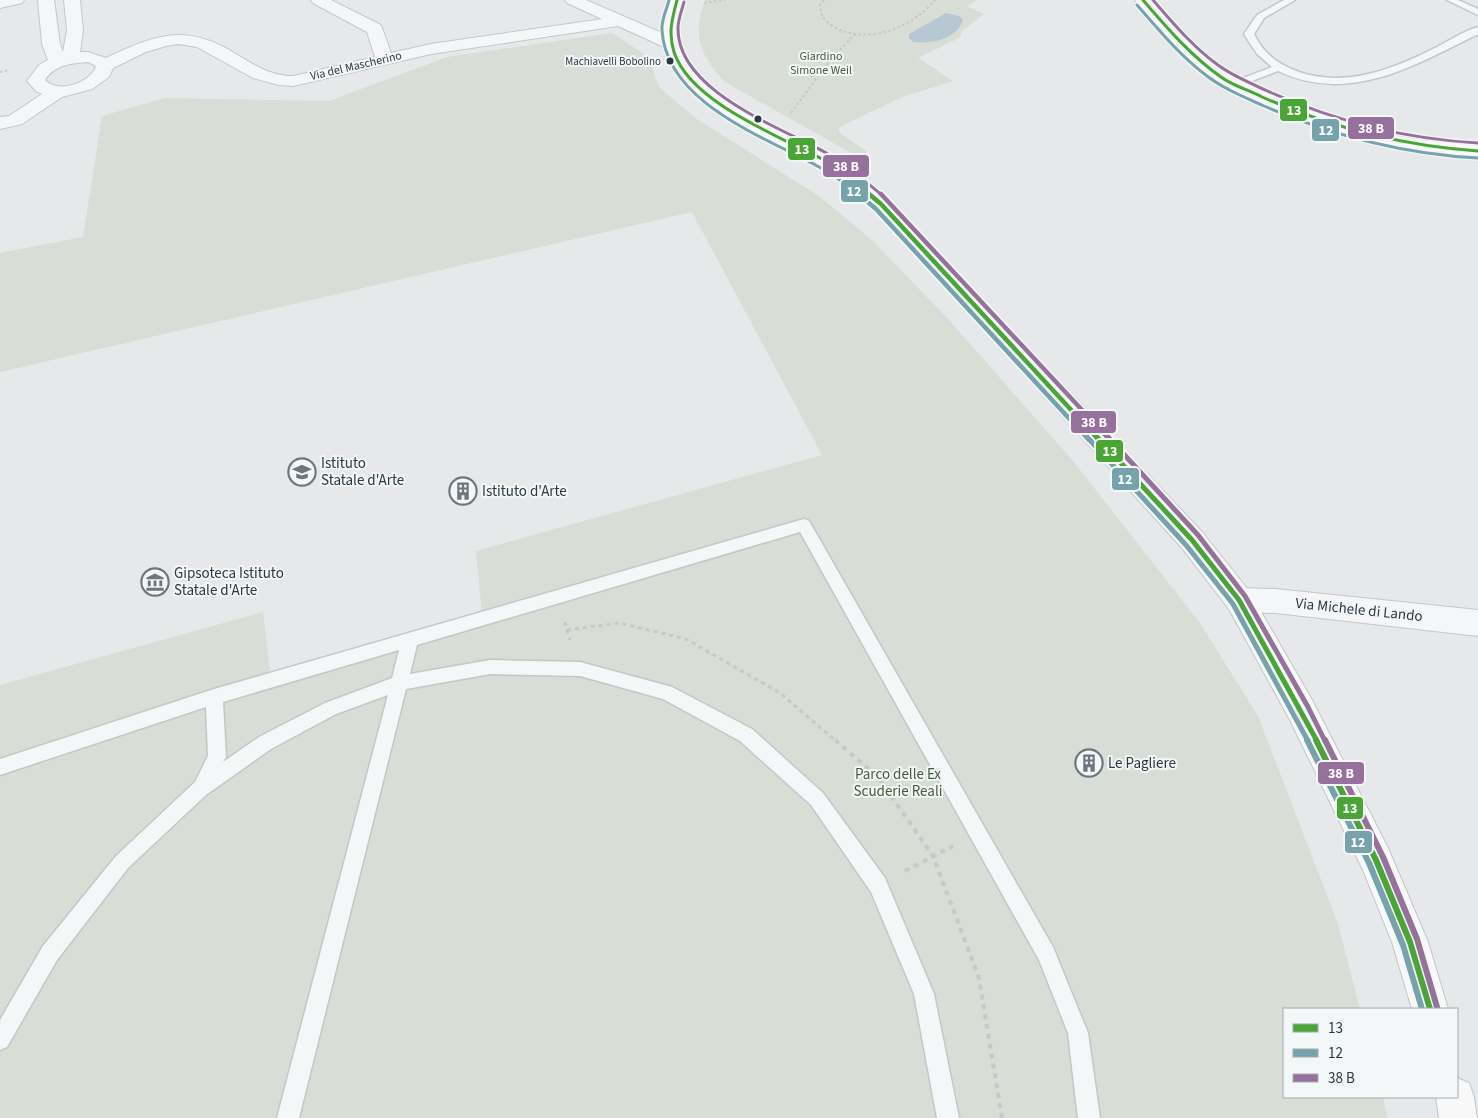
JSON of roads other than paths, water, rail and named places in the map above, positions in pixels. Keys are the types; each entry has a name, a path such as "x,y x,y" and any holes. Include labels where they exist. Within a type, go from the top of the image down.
{"main road":[{"path":"1143,0 1178,41 1224,78 1288,109 1365,135 1448,150 1478,151"},
{"path":"689,2 673,8 670,25 670,43 680,64 698,87 721,105 825,162 857,184 881,204 1192,540 1239,600 1302,710 1376,860 1410,942 1430,1008"},
{"path":"1455,1098 1458,1118"}],"street":[{"path":"0,3 16,0"},
{"path":"46,0 50,44 64,60"},
{"path":"64,60 76,30 72,0"},
{"path":"319,0 375,29 384,59"},
{"path":"573,0 670,43"},
{"name":"Via del Mascherino","path":"105,65 149,44 174,40 202,43 255,73 278,82 300,80 431,49 620,21"},
{"path":"88,57 97,59 105,65 105,70 101,76 87,85 58,91 45,90 38,86 36,81 43,70 64,60 88,57"},
{"path":"0,123 15,120 58,91"},
{"name":"Via Michele di Lando","path":"1239,600 1276,601 1478,623"}],"lane":[{"path":"1291,0 1267,11 1258,18 1252,25 1249,34 1260,54 1279,67 1310,80 1346,82 1384,74 1478,30"},
{"path":"1451,0 1478,12"},
{"path":"1236,84 1279,67"},
{"path":"0,767 214,696 804,525 1046,954 1078,1033 1089,1118"},
{"path":"288,1118 410,640"},
{"path":"0,1040 50,953 116,870 200,789 265,743 332,708 399,683 490,667 580,669 666,692 746,735 817,799 878,885 924,994 948,1118"},
{"path":"200,789 217,757 214,696"}],"place":[{"name":"Machiavelli Bobolino","path":"670,61"},
{"name":"Istituto Statale d'Arte","path":"302,472"},
{"name":"Istituto d'Arte","path":"463,491"},
{"name":"Gipsoteca Istituto Statale d'Arte","path":"155,582"},
{"name":"Le Pagliere","path":"1089,763"}],"park label":[{"name":"Giardino Simone Weil","path":"821,63"},
{"name":"Parco delle Ex Scuderie Reali","path":"898,782"}]}
